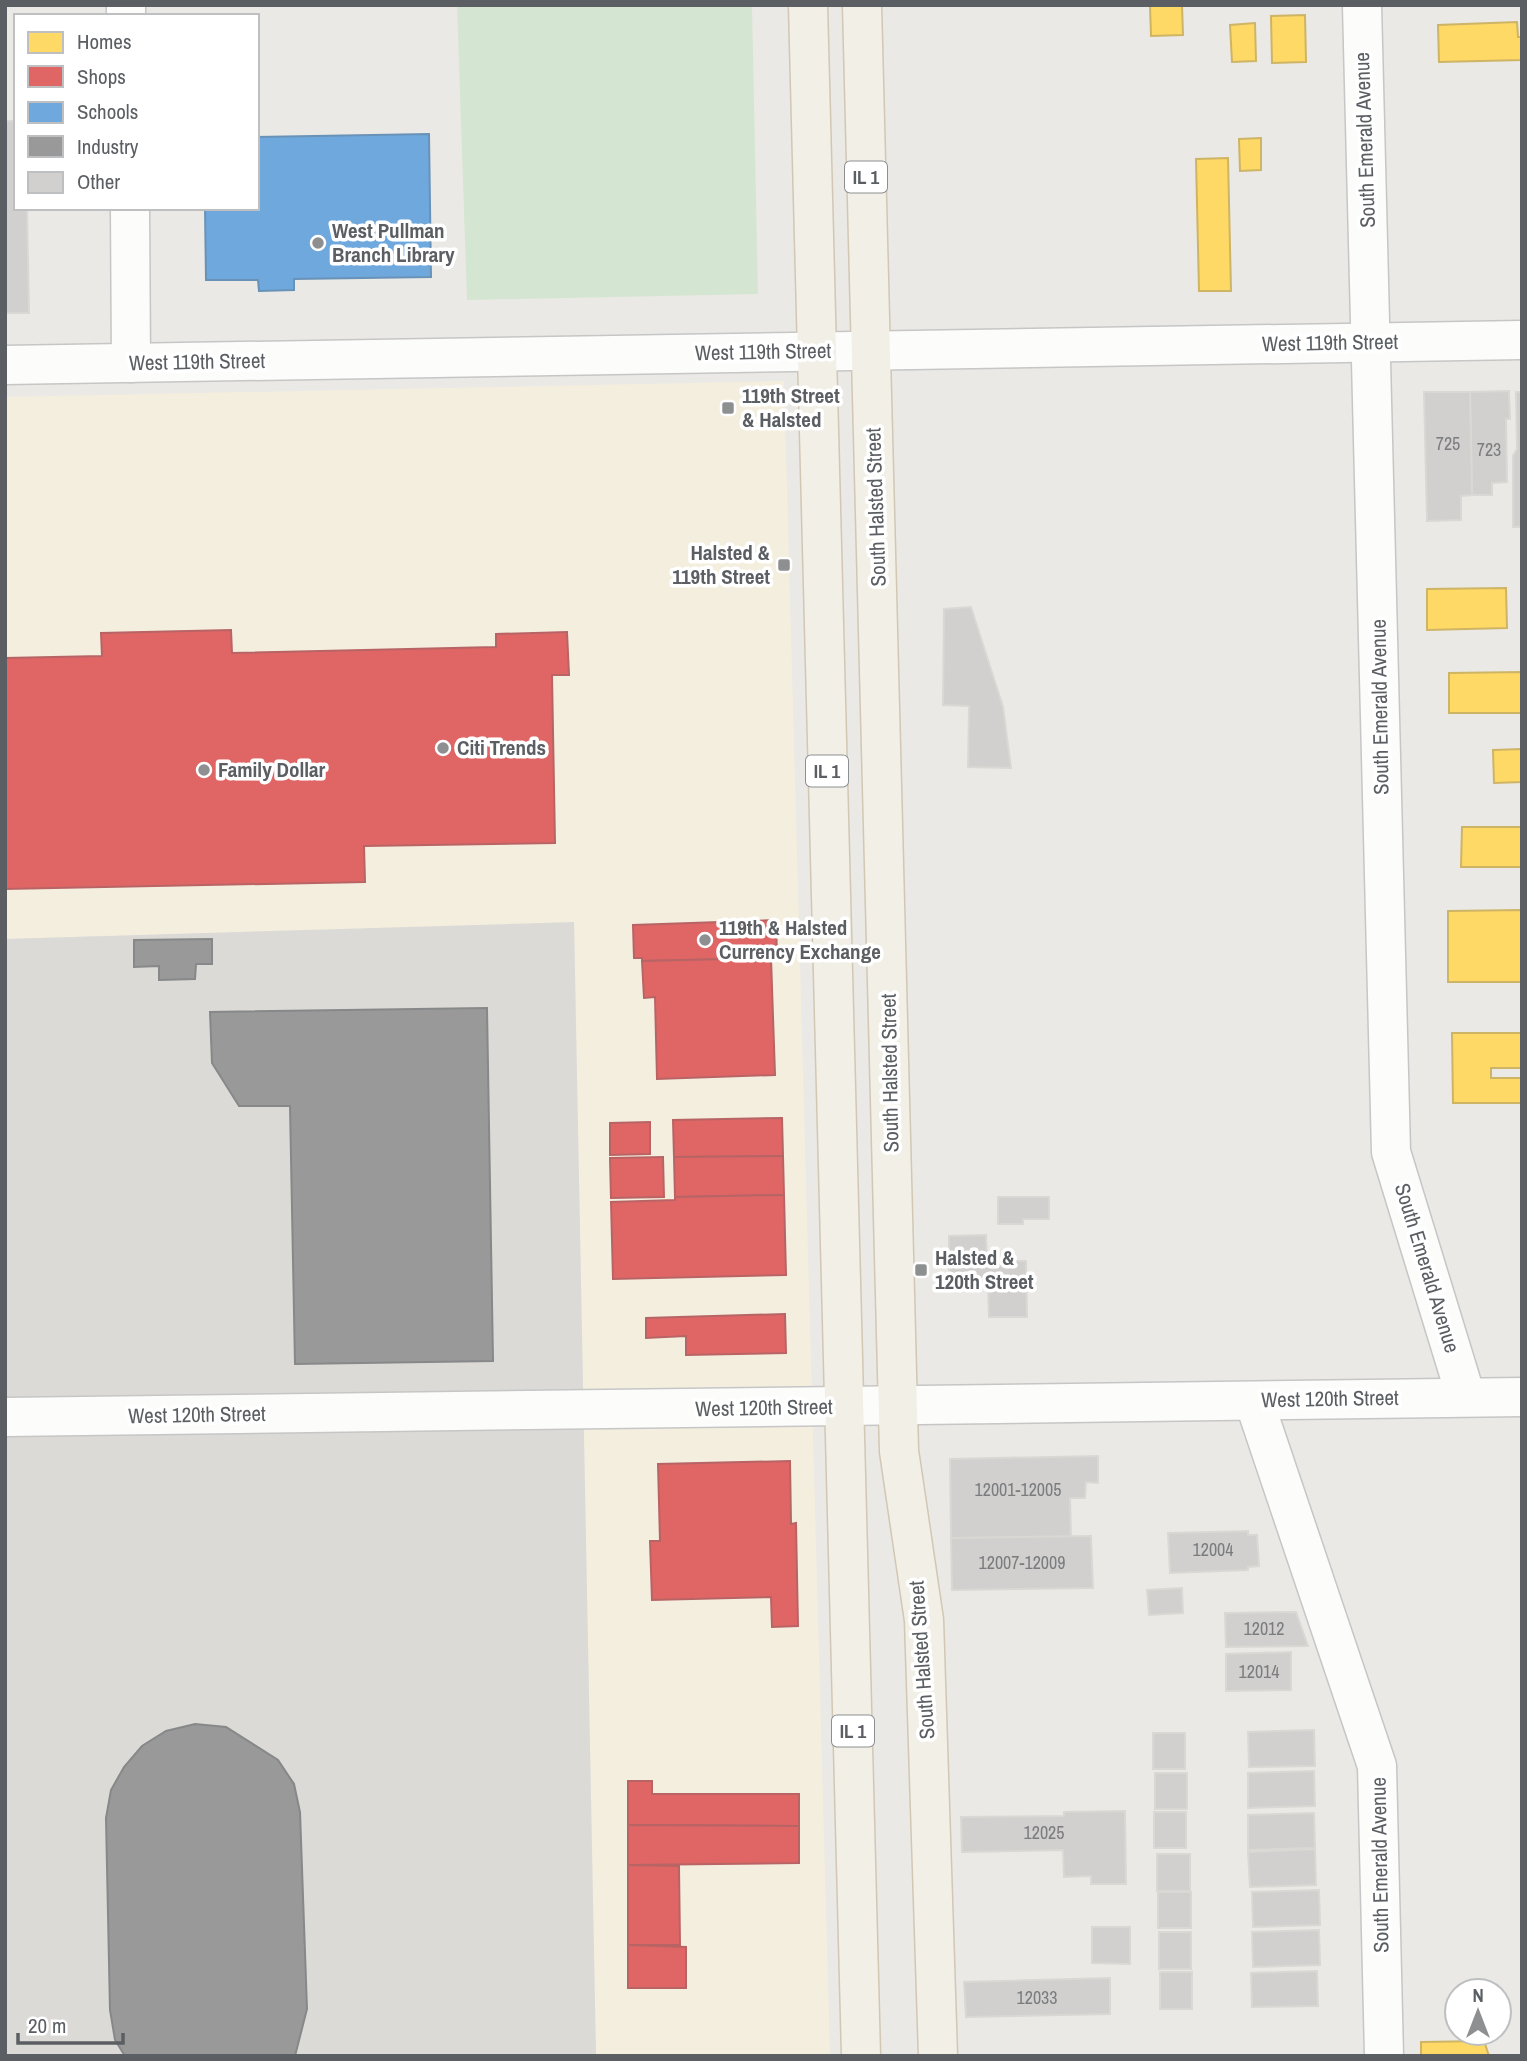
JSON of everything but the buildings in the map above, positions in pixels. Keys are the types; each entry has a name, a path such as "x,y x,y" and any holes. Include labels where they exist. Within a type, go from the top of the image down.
{"main road":[{"name":"IL 1","path":"808,5 861,2056"},
{"name":"South Halsted Street","path":"862,5 897,1406 899,1451 924,1620 938,2056"}],"street":[{"name":"South Emerald Avenue","path":"1362,5 1391,1152 1466,1397"},
{"path":"130,210 131,363"},
{"name":"West 119th Street","path":"5,365 1522,340"},
{"name":"West 120th Street","path":"5,1418 1522,1396"},
{"name":"South Emerald Avenue","path":"1254,1401 1377,1766 1384,2056"}],"shaded area":[{"path":"784,381 830,2056 596,2056 574,923 5,939 5,397"},
{"path":"574,922 596,2056 5,2056 5,939"}],"green space":[{"path":"457,5 752,5 758,294 467,300"}],"place":[{"name":"West Pullman Branch Library","path":"318,243"},
{"name":"119th Street & Halsted","path":"728,408"},
{"name":"Halsted & 119th Street","path":"784,565"},
{"name":"Citi Trends","path":"443,748"},
{"name":"Family Dollar","path":"204,770"},
{"name":"119th & Halsted Currency Exchange","path":"705,940"},
{"name":"Halsted & 120th Street","path":"921,1270"}]}
